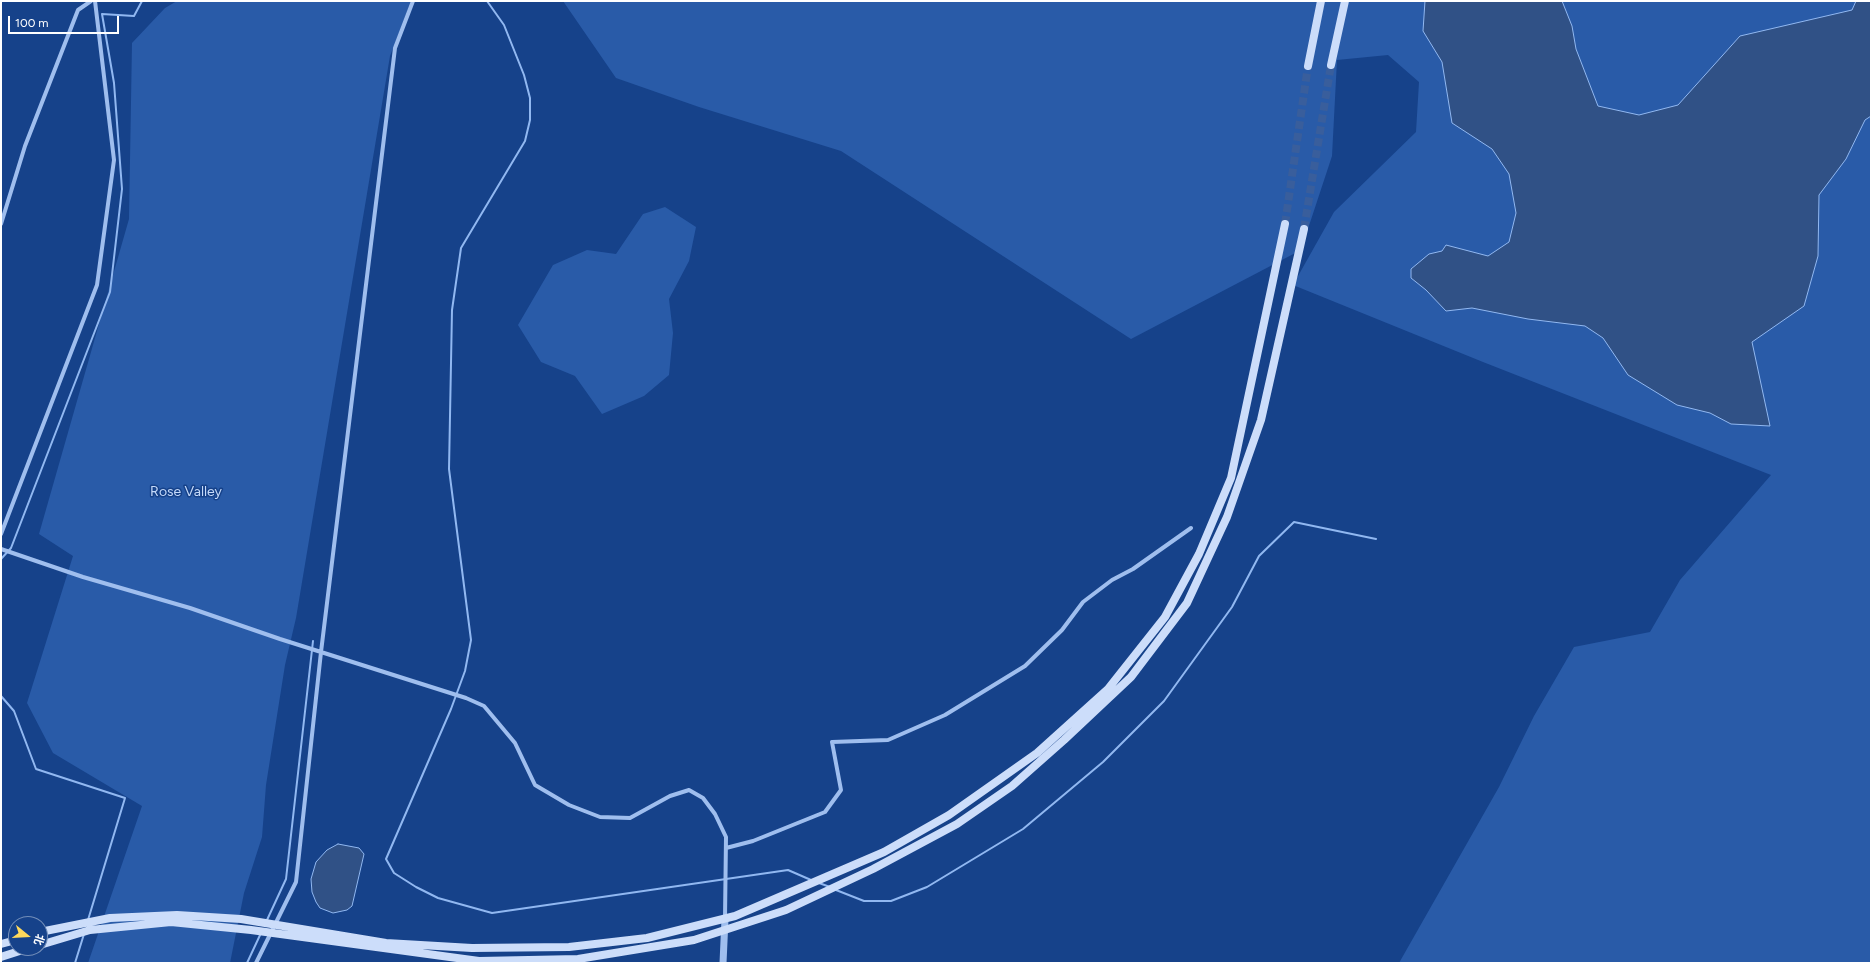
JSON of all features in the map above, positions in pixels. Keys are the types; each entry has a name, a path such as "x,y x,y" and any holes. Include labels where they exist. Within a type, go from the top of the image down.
{"main road":[{"path":"1308,66 1321,1"},
{"path":"1331,65 1345,1"},
{"path":"48,943 90,930 171,922 351,941 472,948 569,948 647,938 735,916 884,852 934,824 1037,753 1108,689 1165,617 1199,554 1231,478 1285,224"},
{"path":"48,930 110,918 177,914 241,919 351,941 479,961 578,959 694,940 786,910 873,869 938,834 1012,786 1064,740 1131,677 1187,602 1227,517 1261,420 1304,229"},
{"path":"968,801 962,808 962,814 966,815 977,810"},
{"path":"934,824 942,823 946,826 938,834"}],"street":[{"path":"1,224 25,146 78,10 91,1"},
{"path":"1,534 97,285 114,160 96,1"},
{"path":"256,963 296,882 321,652 395,48 413,1"},
{"path":"726,848 753,841 825,812 841,790 832,742 888,740 945,714 1024,666 1062,630 1084,602 1112,580 1133,569 1191,528"},
{"path":"1,549 83,577 190,608 321,652 449,692 484,706 515,743 535,785 569,805 600,817 630,818 670,796 689,790 703,798 715,814 726,837 723,963"}],"green space":[{"name":"Rose Valley","path":"177,1 411,1 390,56 296,618 285,665 266,785 262,837 244,893 230,963 88,963 142,806 53,753 27,703 73,556 39,534 129,219 132,43 165,8"},
{"path":"563,1 1871,1 1871,963 1399,963 1499,787 1534,716 1574,647 1650,632 1680,580 1771,475 1483,362 1293,285 1334,212 1416,132 1419,82 1388,55 1337,60 1332,156 1301,250 1131,339 841,151 699,107 616,78"},
{"path":"665,207 696,227 689,261 669,299 673,333 669,375 644,396 602,414 575,376 541,362 518,325 553,265 587,250 616,254 643,214"}],"shaded area":[{"path":"1425,1 1562,1 1572,26 1576,49 1598,106 1639,115 1678,105 1740,36 1852,10 1856,1 1871,1 1871,116 1865,120 1846,159 1819,195 1818,256 1804,306 1752,342 1770,426 1731,424 1710,413 1677,405 1628,375 1603,338 1585,326 1528,319 1472,308 1446,311 1426,290 1411,278 1411,269 1429,254 1442,251 1446,245 1488,256 1509,242 1516,213 1509,174 1492,149 1452,123 1442,62 1423,31"},
{"path":"338,844 359,848 364,854 352,906 347,910 333,913 320,908 316,902 312,892 311,879 316,862 327,850"}],"waterway":[{"path":"1,559 11,548 110,292 122,189 114,83 102,14 134,16 142,1"},
{"path":"487,1 504,25 524,75 530,98 530,120 525,141 461,248 452,310 449,469 471,640 465,671 451,709 386,859 394,873 416,887 438,898 492,913 788,870 811,880"},
{"path":"836,890 864,901 891,901 927,887 1023,829 1103,762 1164,701 1232,607 1259,556 1294,522 1376,539"},
{"path":"267,920 286,879 313,641"},
{"path":"1,696 14,711 36,769 125,798 88,920"},
{"path":"819,883 830,887"},
{"path":"247,963 261,933"},
{"path":"75,963 84,934"}],"tunnel":[{"path":"1304,229 1331,65"},
{"path":"1285,224 1308,66"}]}
